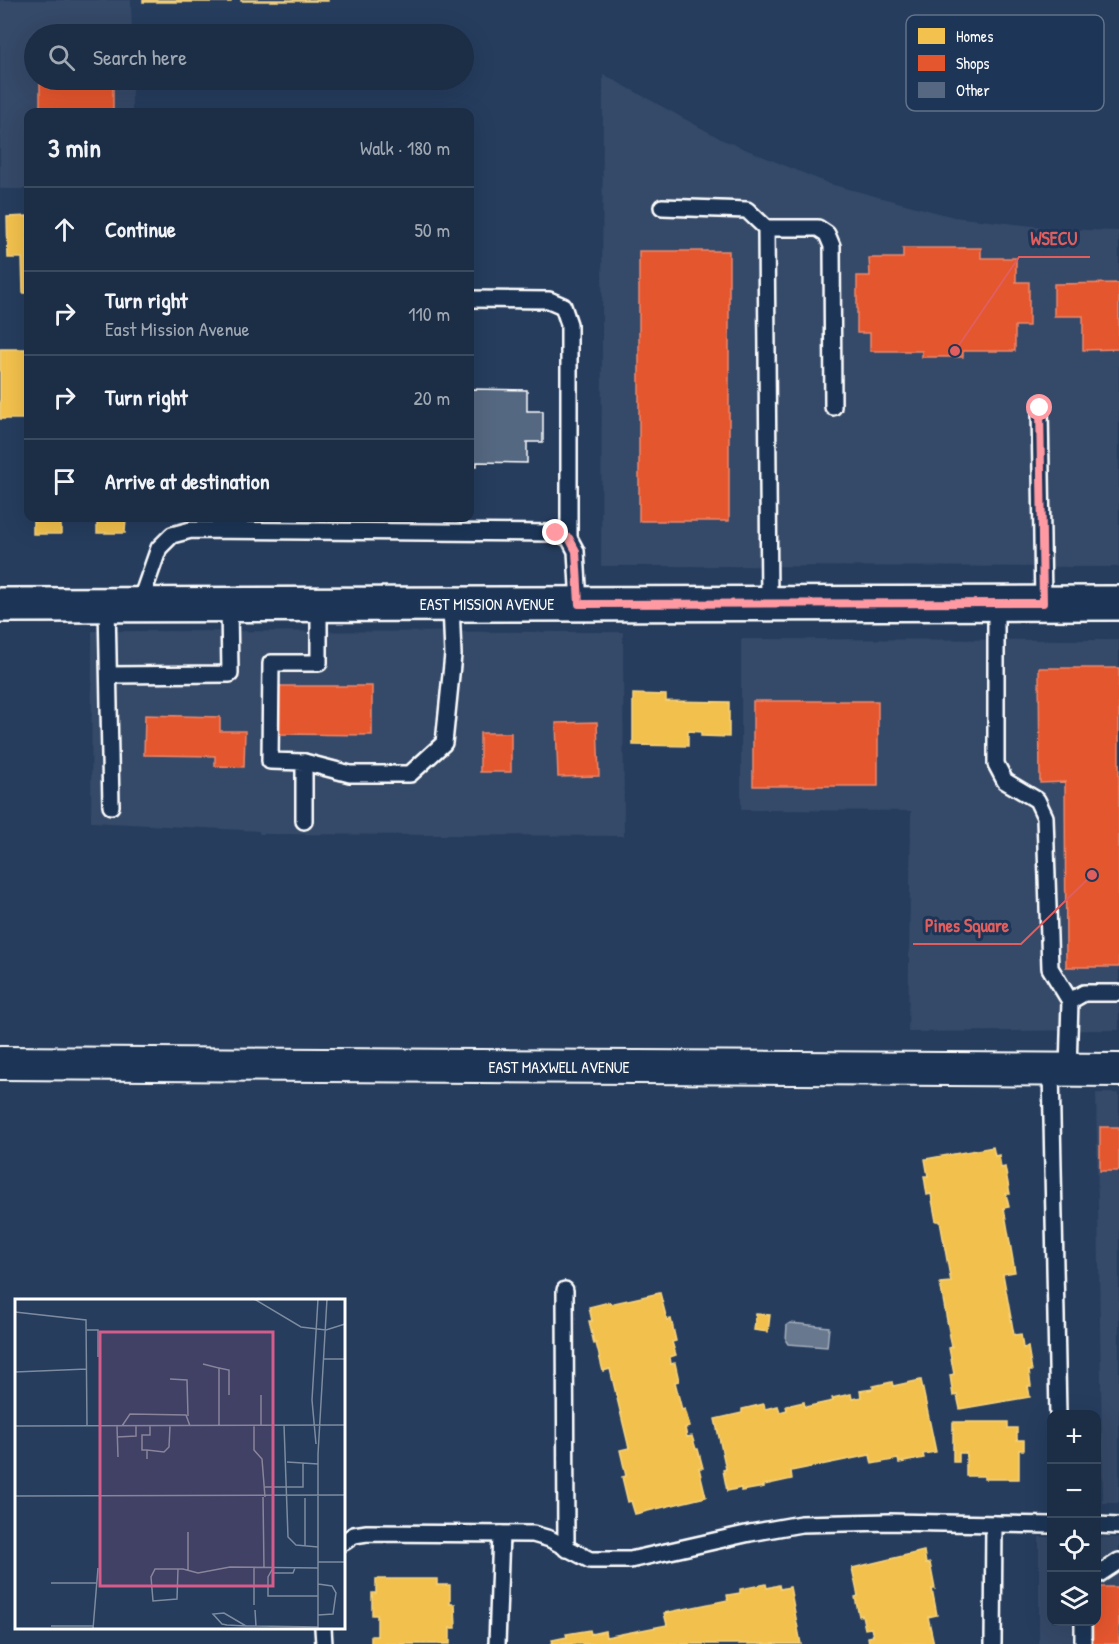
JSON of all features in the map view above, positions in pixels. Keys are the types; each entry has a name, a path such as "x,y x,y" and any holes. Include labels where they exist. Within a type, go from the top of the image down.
{"street":[{"name":"EAST MISSION AVENUE","path":"0,605 1119,603"},
{"name":"EAST MAXWELL AVENUE","path":"0,1063 1119,1070"}],"lane":[{"path":"662,207 747,210 766,228 818,228 827,234 832,246 833,407"},
{"path":"766,228 769,603"},
{"path":"474,299 549,300 563,306 569,324 569,538 576,551 579,604"},
{"path":"1040,408 1043,603"},
{"path":"111,806 109,675 123,605 159,549 172,535 191,530 556,533 569,538"},
{"path":"996,603 996,764 1005,782 1037,800 1045,817 1050,968 1070,1001 1060,1070 1058,1410"},
{"path":"109,675 230,674 229,604"},
{"path":"319,604 318,663 271,663 270,762 304,762 350,774 410,774 444,743 453,654 451,604"},
{"path":"304,762 304,821"},
{"path":"1070,1001 1084,993 1119,993"},
{"path":"565,1290 566,1549"},
{"path":"345,1541 354,1535 367,1533 533,1534 550,1539 590,1560 630,1560 801,1524 838,1522 1047,1525"},
{"path":"993,1644 994,1524"},
{"path":"1101,1525 1119,1526"},
{"path":"497,1644 501,1534"},
{"path":"1101,1573 1119,1561"},
{"path":"1083,1626 1083,1644"},
{"path":"323,1629 324,1644"}],"shaded area":[{"path":"0,0 131,0 132,24 24,24 24,90 132,90 132,108 24,108 24,189 0,189"},
{"path":"603,74 723,140 830,184 954,217 1060,229 1119,231 1119,567 601,566"},
{"path":"92,631 623,632 624,836 259,834 259,831 91,822"},
{"path":"741,639 1119,640 1119,1030 908,1032 911,811 741,810"},
{"path":"1096,1093 1119,1093 1119,1503 1103,1503"},
{"path":"790,1323 829,1327 827,1347 788,1344 786,1341 787,1325"},
{"path":"1039,1537 1047,1537 1047,1626 1101,1626 1101,1537 1119,1538 1119,1644 1039,1644"}],"building: Homes":[{"path":"143,0 231,0 231,2 143,2"},
{"path":"328,0 328,1 241,1"},
{"path":"24,216 24,293 22,258 8,258 7,217"},
{"path":"0,349 24,349 24,419 0,419"},
{"path":"33,522 61,522 61,534 33,534"},
{"path":"97,522 126,522 125,533 97,533"},
{"path":"633,694 666,695 666,701 729,702 729,737 701,736 701,732 688,731 688,746 633,745"},
{"path":"993,1147 995,1156 999,1155 1001,1168 1005,1167 1010,1194 1006,1194 1009,1207 1004,1208 1015,1272 1003,1274 1014,1335 1021,1334 1023,1348 1028,1347 1032,1371 1029,1371 1030,1397 960,1409 957,1395 953,1396 950,1375 954,1374 949,1348 952,1347 940,1283 951,1282 940,1221 936,1221 931,1194 927,1195 924,1176 928,1176 925,1159"},
{"path":"660,1293 667,1320 671,1319 676,1341 672,1342 676,1355 670,1357 671,1364 675,1363 679,1381 675,1382 682,1410 685,1409 690,1427 685,1428 687,1437 692,1436 696,1449 698,1449 703,1468 699,1468 706,1497 635,1514 631,1501 628,1502 622,1477 626,1476 620,1450 629,1448 610,1369 603,1371 596,1343 594,1344 589,1321 592,1321 589,1307"},
{"path":"756,1314 770,1315 768,1332 754,1330"},
{"path":"921,1380 936,1452 923,1454 924,1458 899,1463 898,1459 872,1464 870,1455 791,1471 792,1479 764,1485 764,1487 727,1491 723,1470 726,1469 715,1419 742,1413 742,1409 764,1404 765,1409 778,1406 780,1412 787,1410 786,1406 804,1402 805,1407 833,1401 832,1398 851,1394 852,1399 861,1397 860,1391 873,1389 873,1386 892,1382 893,1386"},
{"path":"953,1422 1008,1422 1008,1428 1017,1428 1017,1440 1024,1440 1024,1450 1019,1450 1019,1479 984,1479 984,1476 966,1476 966,1453 959,1453 959,1462 953,1462"},
{"path":"924,1551 926,1564 930,1563 935,1589 932,1589 937,1615 928,1617 934,1644 869,1644 868,1637 873,1636 871,1628 865,1629 862,1615 859,1616 855,1597 858,1596 852,1568"},
{"path":"376,1579 437,1579 437,1585 450,1585 450,1604 455,1604 456,1628 450,1628 450,1644 371,1644 371,1636 377,1636 377,1615 372,1615 372,1593 376,1593"},
{"path":"766,1584 767,1588 779,1585 780,1589 790,1587 801,1644 550,1644 553,1643 552,1640 567,1637 566,1634 590,1630 591,1634 605,1631 606,1637 667,1625 664,1613 728,1600 727,1595 740,1593 740,1589"}],"building: Shops":[{"path":"40,90 113,90 113,108 40,108"},
{"path":"903,248 981,248 981,258 1016,258 1016,282 1029,282 1029,326 1015,326 1015,351 963,351 963,357 922,357 922,351 870,351 870,333 857,333 857,276 870,276 869,258 903,258"},
{"path":"639,251 729,251 729,521 639,521"},
{"path":"1119,283 1119,349 1083,350 1083,316 1054,316 1054,284"},
{"path":"1039,668 1119,668 1119,967 1066,967 1065,782 1040,783"},
{"path":"275,686 372,686 372,735 275,734"},
{"path":"753,701 878,701 878,786 753,786"},
{"path":"145,715 220,717 220,731 245,731 244,767 215,766 215,756 144,755"},
{"path":"597,722 599,776 558,777 556,723"},
{"path":"480,733 511,733 511,772 480,772"},
{"path":"1100,1127 1119,1127 1119,1171 1100,1171"},
{"path":"1101,1587 1119,1587 1119,1644 1093,1644 1093,1626 1101,1626"}],"building: Other":[{"path":"474,389 527,390 527,411 543,411 543,442 527,442 527,463 477,462 477,466 474,466"}],"place":[{"name":"WSECU","path":"955,351"},
{"name":"Pines Square","path":"1092,875"}],"route":[{"path":"556,533 569,538 576,551 579,604 1043,603 1040,408"}]}
